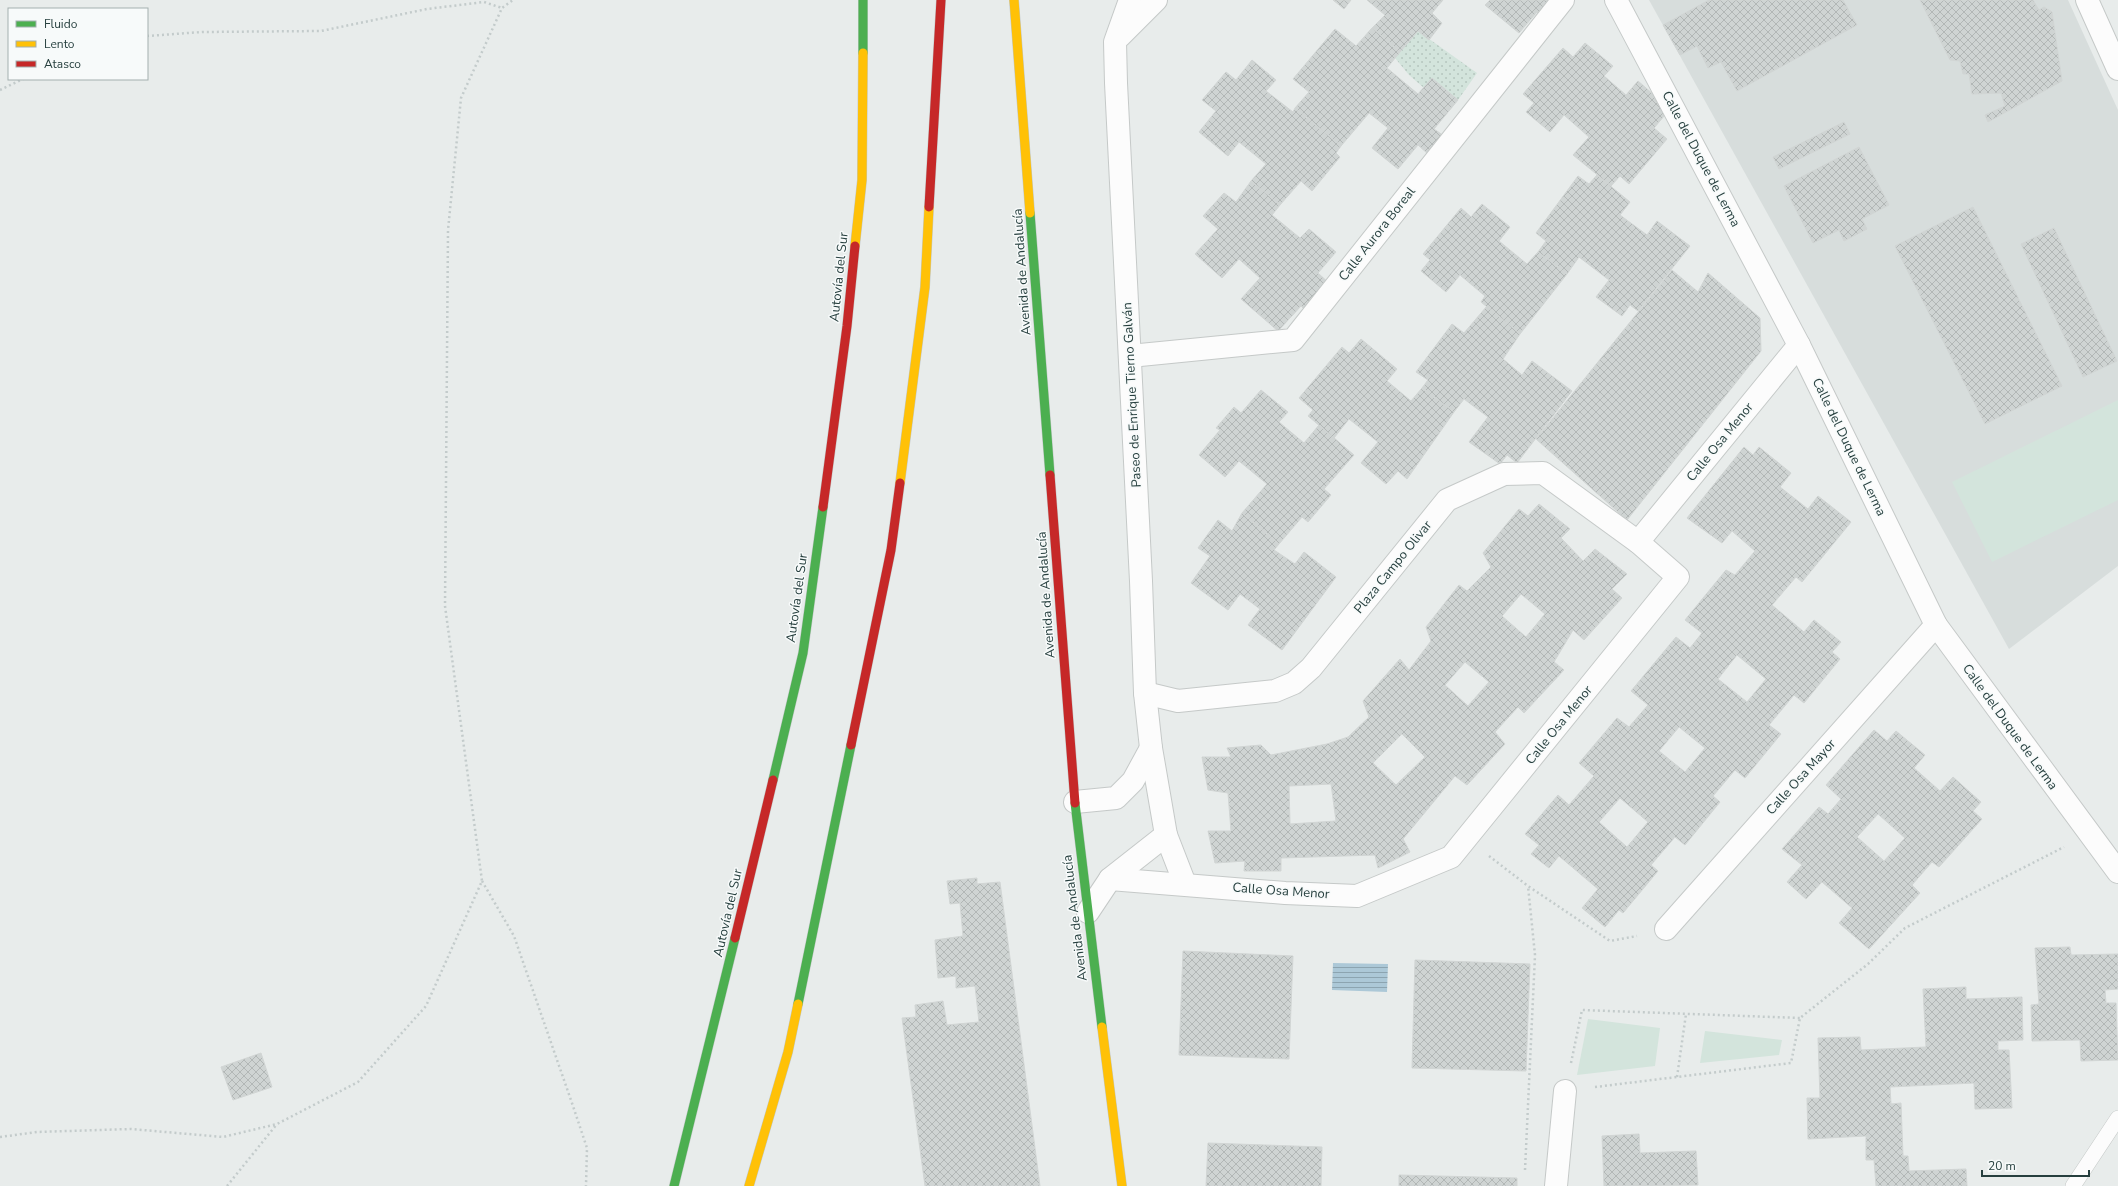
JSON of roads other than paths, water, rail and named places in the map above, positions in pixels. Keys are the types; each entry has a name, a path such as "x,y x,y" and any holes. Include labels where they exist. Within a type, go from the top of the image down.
{"main road":[{"name":"Autovía del Sur","path":"674,1186 688,1136 803,653 847,326 862,180 863,0"},
{"path":"749,1186 788,1052 891,550 925,287 941,0"},
{"name":"Avenida de Andalucía","path":"1014,0 1075,802 1122,1186"}],"street":[{"name":"Paseo de Enrique Tierno Galván","path":"1130,0 1115,42 1145,693 1151,748 1166,835"},
{"path":"1115,42 1156,0"},
{"name":"Calle Aurora Boreal","path":"1130,356 1293,340 1563,0"},
{"name":"Calle del Duque de Lerma","path":"1616,0 1799,345 1936,625 2118,872"},
{"path":"2088,0 2118,69"},
{"name":"Calle Osa Menor","path":"1184,884 1285,893 1356,896 1451,857 1678,577 1638,542 1799,345"},
{"name":"Plaza Campo Olivar","path":"1145,693 1178,701 1276,691 1294,684 1311,668 1447,500 1504,474 1543,473 1638,542"},
{"name":"Calle Osa Mayor","path":"1666,929 1936,625"},
{"path":"1075,802 1116,798 1133,781 1151,748"},
{"path":"1088,912 1110,879 1166,835 1184,884 1110,879"},
{"path":"1556,1186 1565,1091"}],"lane":[{"path":"2073,1186 2118,1118"}],"water":[{"path":"1333,963 1388,964 1387,992 1332,990"}]}
